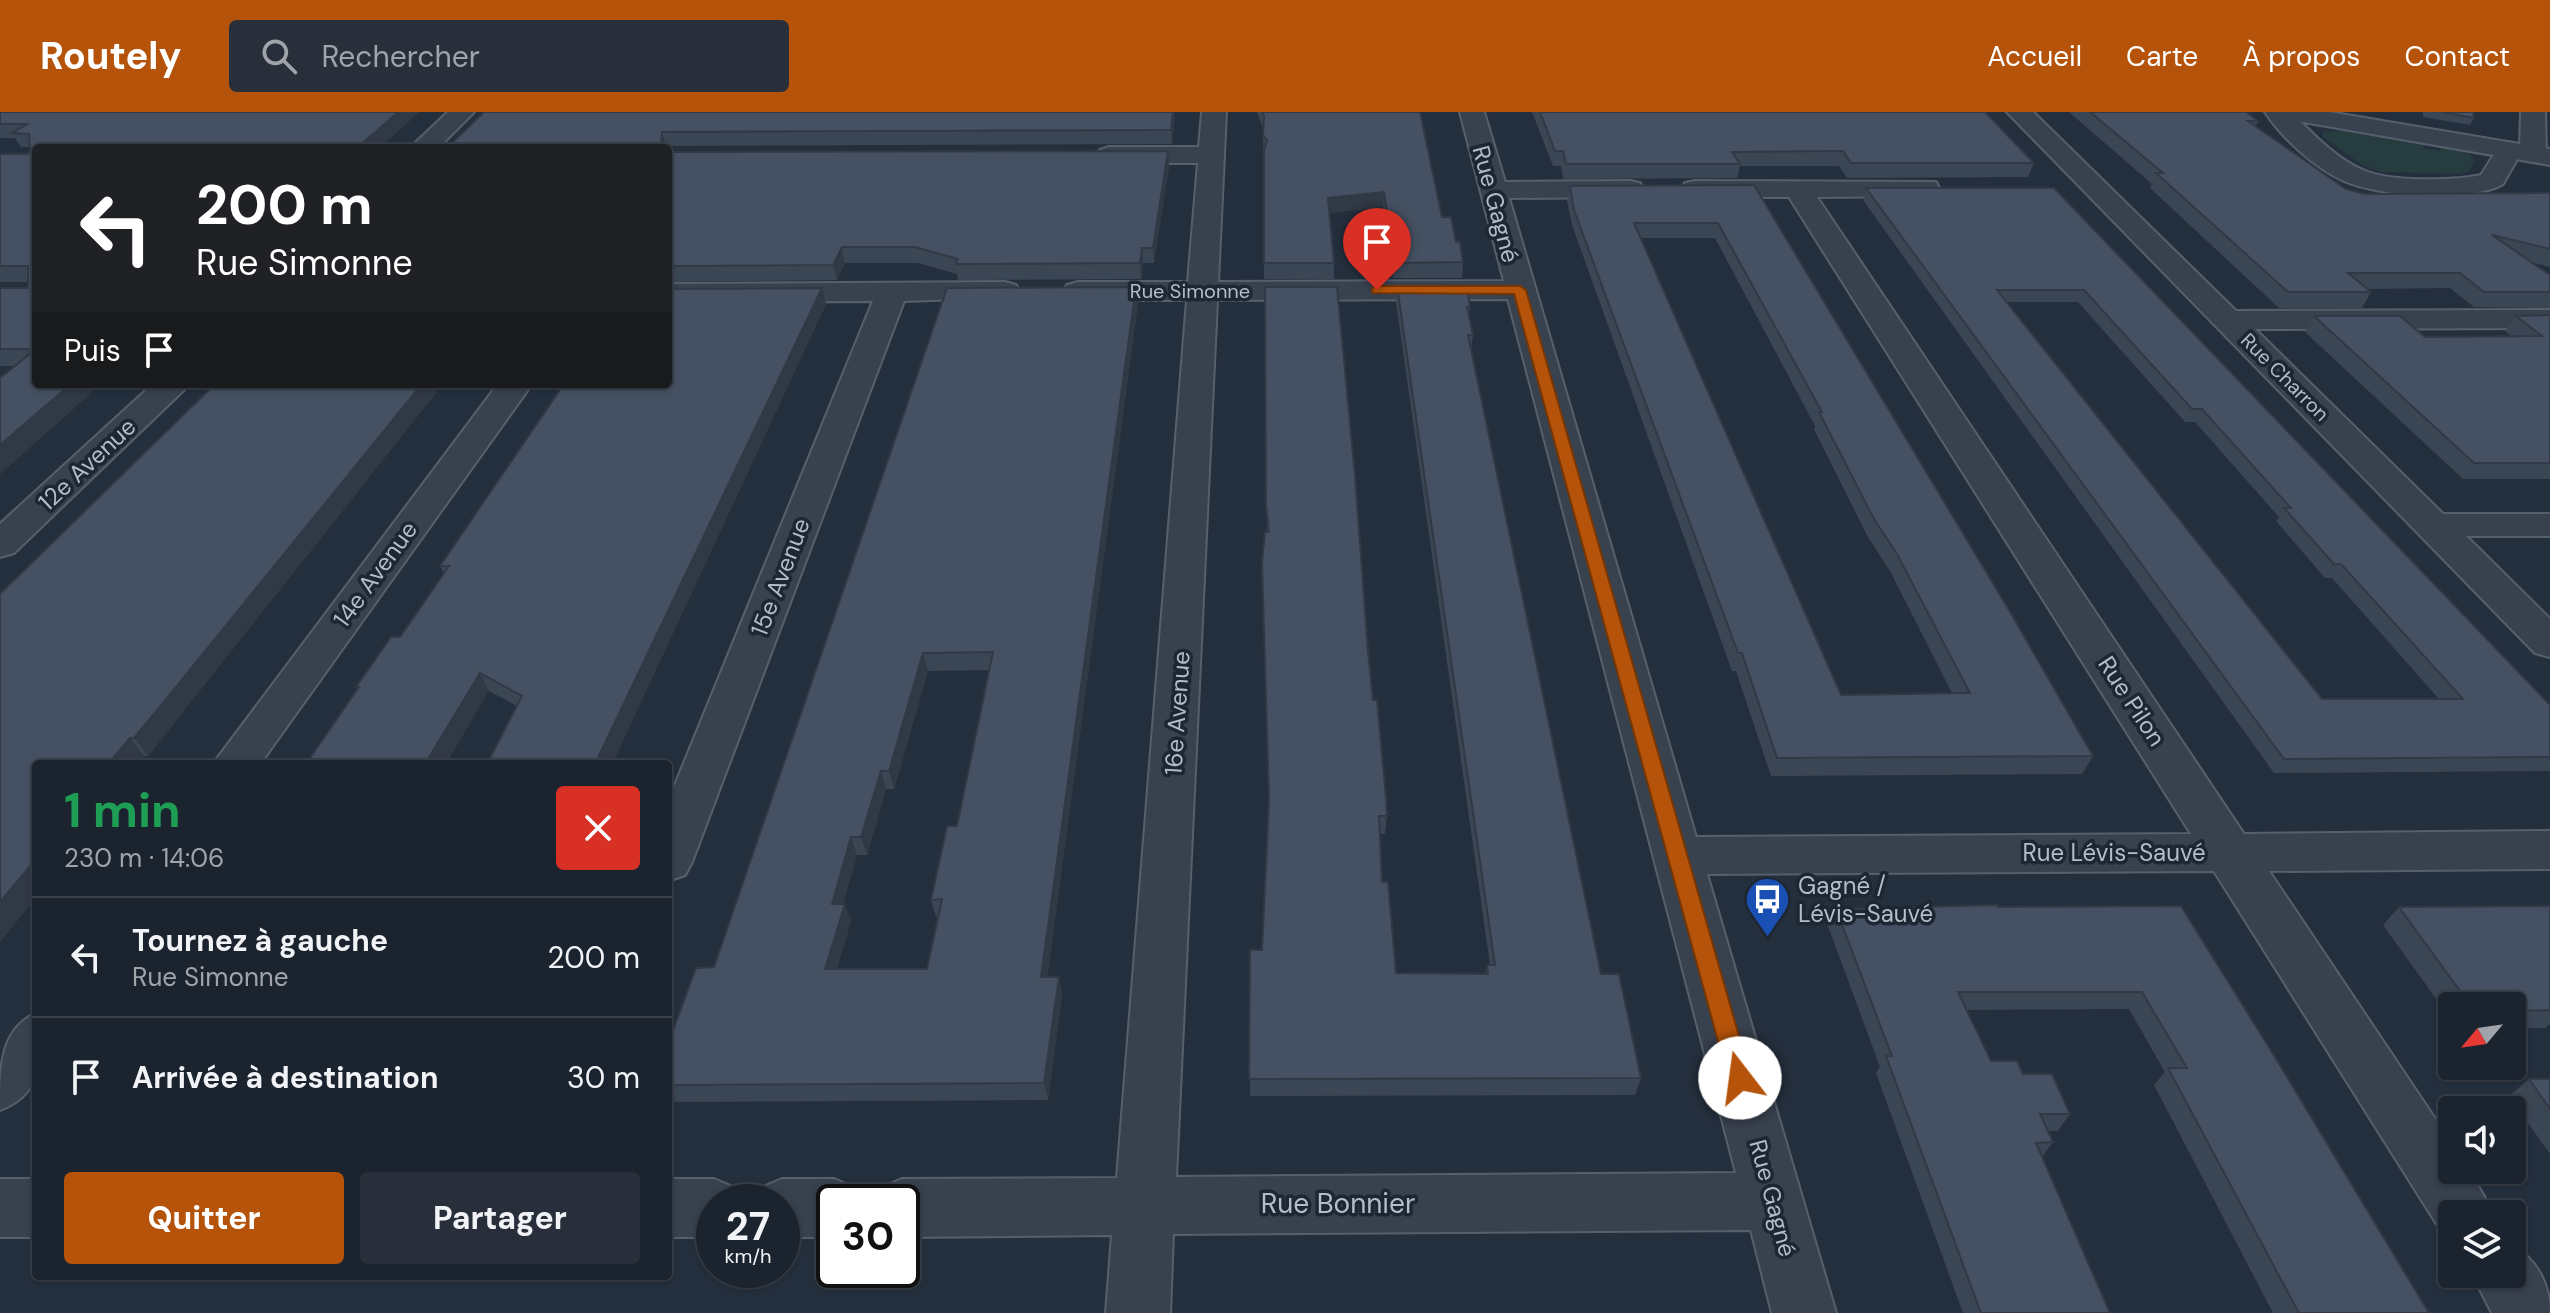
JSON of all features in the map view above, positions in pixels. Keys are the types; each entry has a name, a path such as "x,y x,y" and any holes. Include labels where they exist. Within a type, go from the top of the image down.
{"street":[{"path":"427,144 462,112"},
{"name":"16e Avenue","path":"1138,1313 1214,112"},
{"name":"Rue Gagné","path":"1472,112 1804,1313"},
{"name":"Rue Charron","path":"2019,112 2550,643"},
{"path":"2277,112 2351,175 2378,183 2469,185 2488,182 2531,154"},
{"path":"2286,112 2531,154"},
{"path":"2531,154 2533,112"},
{"path":"1091,155 1211,155"},
{"path":"1492,190 1951,188"},
{"path":"2058,188 2093,188"},
{"name":"Rue Pilon","path":"1798,189 2455,1200"},
{"name":"Rue Simonne","path":"672,293 1520,290"},
{"name":"15e Avenue","path":"672,852 892,292"},
{"path":"2228,320 2550,319"},
{"name":"12e Avenue","path":"0,545 169,388"},
{"name":"14e Avenue","path":"239,760 512,388"},
{"path":"2434,525 2550,525"},
{"name":"Rue Lévis-Sauvé","path":"1678,856 2550,850"},
{"path":"0,1085 32,1041"},
{"name":"Rue Bonnier","path":"920,1208 1773,1201"},
{"path":"0,1208 32,1208"},
{"path":"672,1208 696,1208"},
{"path":"2512,1288 2528,1313"}],"green space":[{"path":"2323,131 2343,131 2424,145 2424,148 2440,151 2441,148 2468,153 2475,161 2469,171 2462,174 2381,172 2362,165 2323,137"}],"building":[{"path":"0,112 398,112 362,144 32,144 32,349 0,349 0,288 28,288 28,266 0,266 0,154 27,154 30,151 29,134 12,133 27,124 0,124"},
{"path":"484,112 1173,112 1171,130 662,132 661,144 451,144"},
{"path":"1262,112 1420,112 1442,217 1451,217 1463,262 1394,263 1384,192 1328,198 1334,263 1264,263 1264,151 1267,140 1263,136"},
{"path":"1540,112 1985,112 2034,163 1851,163 1843,151 1732,152 1740,164 1566,164 1563,151 1555,151"},
{"path":"2090,112 2246,112 2258,121 2248,121 2346,189 2365,194 2550,193 2550,249 2492,235 2550,275 2550,292 2484,292 2460,273 2348,273 2371,292 2288,292 2156,173 2163,173"},
{"path":"2441,112 2473,112 2474,118"},
{"path":"1168,151 1153,248 1142,248 1140,263 956,264 958,259 915,247 842,247 833,265 672,266 672,152"},
{"path":"1754,185 2093,756 1777,758 1742,653 1738,653 1574,210 1570,186","holes":["1634,223 1718,223 1822,412 1819,412 1874,519 1897,554 1970,693 1841,695"]},
{"path":"1866,188 2054,188 2550,705 2550,757 2284,759","holes":["1997,290 2084,290 2192,409 2202,409 2291,508 2284,508 2334,564 2341,564 2463,699 2322,699"]},
{"path":"1397,286 1467,286 1470,307 1467,307 1473,335 1468,335 1601,974 1619,974 1641,1078 1249,1079 1250,950 1262,950 1269,800 1262,562 1265,532 1269,532 1266,505 1265,287 1337,287 1368,651 1373,700 1377,700 1386,798 1387,816 1379,816 1382,882 1388,882 1396,973 1488,974 1487,965 1495,965"},
{"path":"1136,287 1041,977 1059,977 1044,1083 672,1085 672,1033 696,968 714,967 947,288","holes":["993,652 957,826 947,826 931,900 942,899 927,969 825,969 845,904 832,904 851,837 861,837 881,771 889,771 923,653"]},
{"path":"822,288 597,760 489,760 522,696 480,673 427,760 309,760 391,637 400,637 449,566 440,566 561,388 672,388 672,289"},
{"path":"2550,315 2550,463 2474,463 2314,316 2400,316 2425,337 2542,336 2516,316"},
{"path":"32,352 32,388 66,388 0,445 0,378"},
{"path":"211,388 419,388 163,703 111,760 32,760 32,864 0,902 0,594"},
{"path":"1997,905 2181,906 2429,1313 2299,1313 2168,1068 2187,1068 2142,992 1958,992 1991,1061 2017,1061 2023,1074 2052,1074 2070,1114 2040,1114 2053,1142 2036,1143 2110,1313 1981,1313 1886,1056 1892,1056 1836,909"},
{"path":"2550,906 2550,1010 2526,1011 2526,992 2461,992 2399,907"},
{"path":"2529,1079 2550,1079 2550,1109"}],"place":[{"name":"Gagné / Lévis-Sauvé","path":"1767,938"}],"route":[{"path":"1377,290 1520,290 1740,1078"}]}
